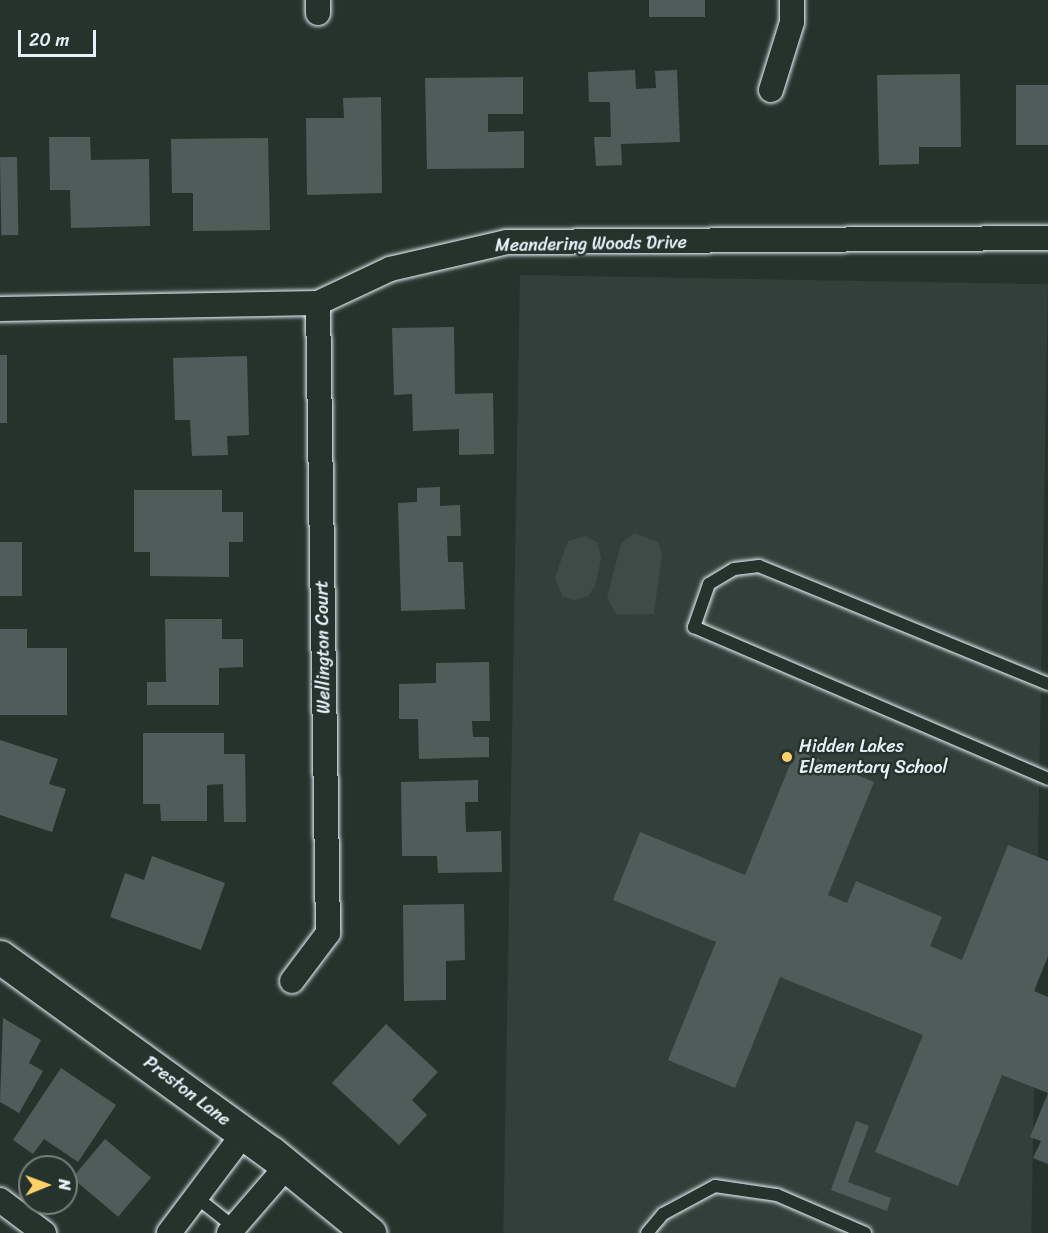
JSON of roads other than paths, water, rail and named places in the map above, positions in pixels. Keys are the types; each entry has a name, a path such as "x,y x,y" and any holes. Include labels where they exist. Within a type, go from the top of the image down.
{"street":[{"path":"771,90 792,22 792,0"},
{"name":"Meandering Woods Drive","path":"0,309 318,303 390,269 507,242 1048,238"},
{"name":"Wellington Court","path":"292,981 328,933 318,303"},
{"name":"Preston Lane","path":"0,957 244,1133 369,1233"},
{"path":"169,1233 244,1133"},
{"path":"231,1230 287,1166"},
{"path":"0,1200 44,1233"}],"lane":[{"path":"1048,684 759,566 734,569 709,584 694,627 1048,779"},
{"path":"647,1233 663,1214 715,1186 777,1195 865,1233"},
{"path":"196,1197 231,1230"}],"place":[{"name":"Hidden Lakes Elementary School","path":"787,757"}]}
